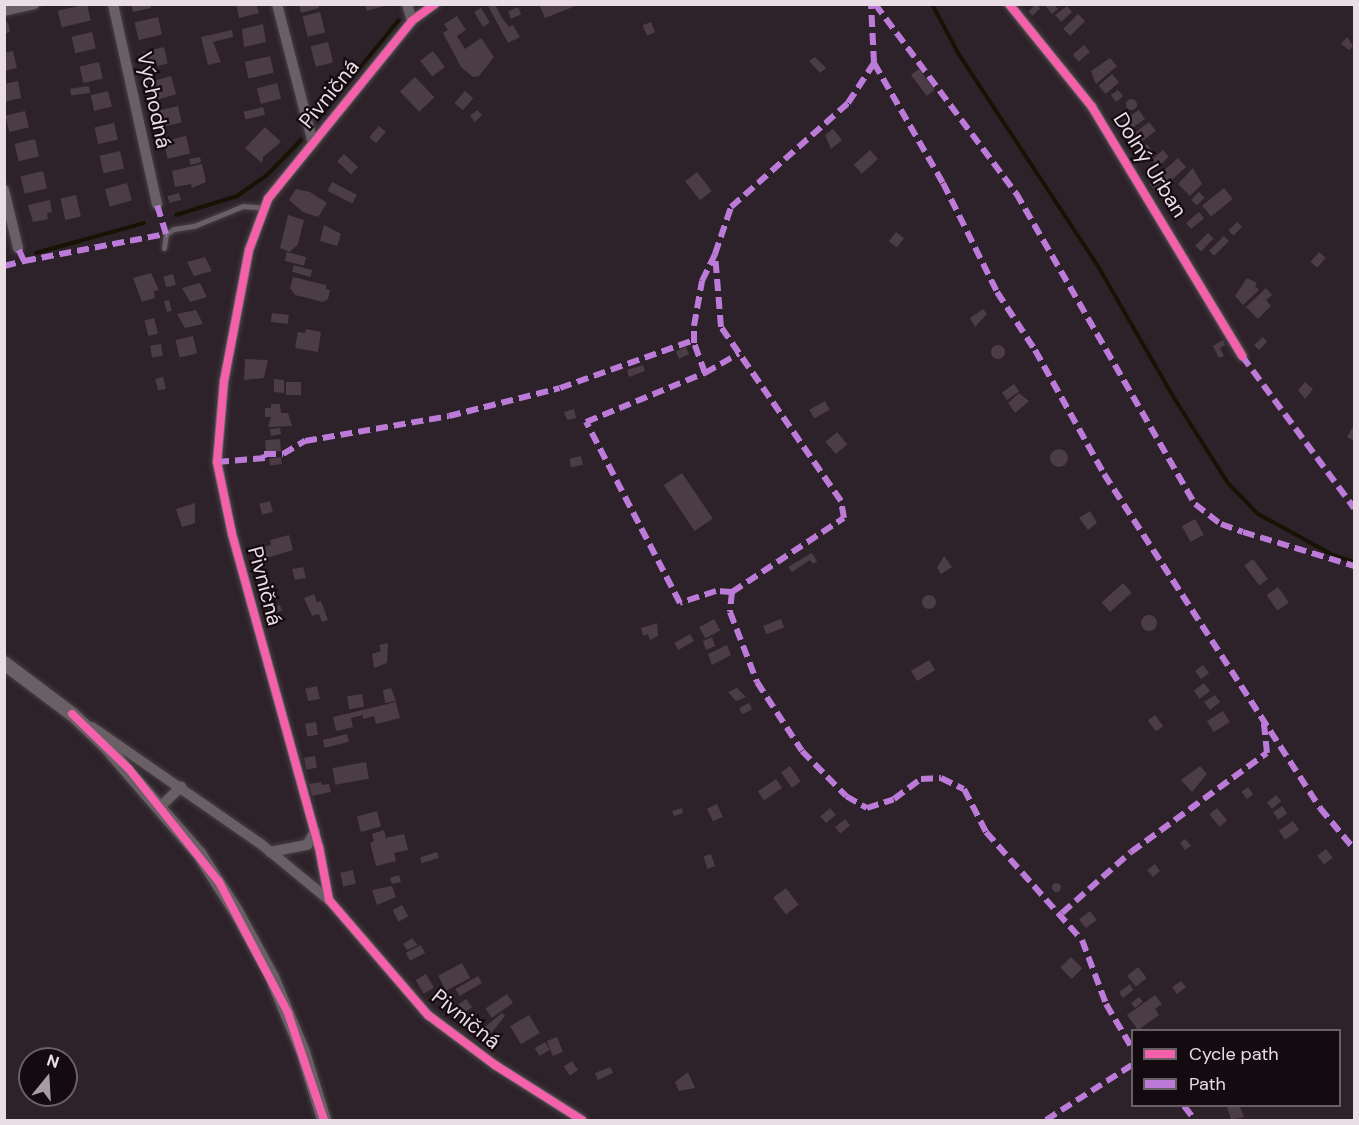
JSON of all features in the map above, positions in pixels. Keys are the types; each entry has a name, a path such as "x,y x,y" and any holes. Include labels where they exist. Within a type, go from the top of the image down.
{"street":[{"path":"4,11 34,4"},
{"name":"Východná","path":"113,4 157,204"},
{"path":"277,4 313,143"},
{"path":"407,4 412,21"},
{"name":"Pivničná","path":"435,4 412,21 313,143 265,208 249,250 224,381 217,462 232,534 315,831 329,900 428,1015 495,1065 582,1120"},
{"name":"Dolný Urban","path":"1009,4 1092,107 1242,356"},
{"path":"4,190 18,248"},
{"path":"4,663 72,714 181,787 270,852 329,900"},
{"path":"72,714 161,806 219,882 272,977 303,1052 324,1120"},
{"path":"161,806 181,787"},
{"path":"270,852 307,845 315,831"}],"lane":[{"path":"164,248 166,234 174,229 194,226 243,206 265,208"}],"building":[{"path":"87,4 91,21 62,27 58,11"},
{"path":"131,4 150,4 151,8 133,12"},
{"path":"236,4 256,4 259,13 239,18"},
{"path":"299,4 318,4 319,8 301,13"},
{"path":"365,4 388,4 388,5 367,11"},
{"path":"487,4 495,4 502,18 509,27 513,25 520,37 508,43"},
{"path":"544,4 578,5 545,18 540,6"},
{"path":"1036,4 1040,8 1032,16 1028,12"},
{"path":"1044,4 1054,4 1058,9 1052,14"},
{"path":"1067,6 1072,12 1061,22 1055,15"},
{"path":"518,7 521,14 511,19 508,11"},
{"path":"481,8 490,23 483,27 474,12"},
{"path":"320,12 325,32 308,37 303,16"},
{"path":"1078,14 1085,21 1070,36 1063,29"},
{"path":"457,16 466,30 457,36 465,49 481,38 494,57 479,76 473,77 461,67 443,33 448,30 444,24"},
{"path":"158,17 162,35 139,40 135,22"},
{"path":"8,22 10,32 6,33 4,41 4,23"},
{"path":"651,22 655,32 647,36 643,25"},
{"path":"263,24 266,42 244,47 242,29"},
{"path":"232,30 233,37 213,42 221,62 208,65 201,37"},
{"path":"92,32 96,49 75,53 72,37"},
{"path":"1347,37 1353,46 1349,50 1341,44"},
{"path":"328,42 333,62 316,67 311,46"},
{"path":"1084,45 1090,52 1079,62 1073,55"},
{"path":"164,47 168,64 146,69 143,52"},
{"path":"13,51 17,68 4,71 4,53"},
{"path":"433,51 445,67 432,77 420,61"},
{"path":"270,56 274,73 248,78 245,62"},
{"path":"815,57 826,68 820,73 809,61"},
{"path":"1110,58 1117,66 1096,84 1091,71"},
{"path":"99,62 103,79 83,83 80,66"},
{"path":"919,69 935,90 927,96 911,75"},
{"path":"1112,74 1119,82 1106,94 1098,86"},
{"path":"171,76 176,94 157,100 152,82"},
{"path":"415,77 434,97 419,112 400,92"},
{"path":"18,81 21,98 4,102 4,84"},
{"path":"277,83 281,98 261,104 257,88"},
{"path":"89,86 90,93 71,96 70,89"},
{"path":"1118,90 1123,96 1116,102 1111,95"},
{"path":"108,91 112,107 94,111 91,95"},
{"path":"465,91 473,98 463,110 455,103"},
{"path":"1131,98 1137,104 1131,110 1125,104"},
{"path":"178,106 182,123 162,127 159,110"},
{"path":"263,107 265,115 246,120 244,112"},
{"path":"477,110 482,115 475,122 470,116"},
{"path":"1139,110 1145,119 1129,130 1123,121"},
{"path":"25,111 29,128 9,132 6,115"},
{"path":"1149,122 1156,131 1142,142 1135,133"},
{"path":"114,123 118,140 98,144 95,127"},
{"path":"379,126 386,132 376,143 369,137"},
{"path":"265,127 281,142 263,157 262,163 245,148"},
{"path":"833,129 842,140 831,149 825,135"},
{"path":"186,136 190,154 168,159 164,141"},
{"path":"35,139 39,157 19,161 15,144"},
{"path":"1147,144 1156,155 1146,162 1138,152"},
{"path":"870,150 878,159 862,174 854,165"},
{"path":"1163,150 1169,157 1158,167 1152,160"},
{"path":"120,151 124,169 104,173 100,156"},
{"path":"344,154 358,167 351,174 337,161"},
{"path":"200,157 201,162 191,165 189,159"},
{"path":"1178,158 1186,167 1157,193 1149,184"},
{"path":"202,164 206,182 192,188 191,184 175,187 172,171"},
{"path":"1193,168 1202,184 1190,196 1178,184"},
{"path":"43,171 47,189 25,194 21,176"},
{"path":"697,172 712,191 700,200 685,181"},
{"path":"332,182 357,195 352,204 327,191"},
{"path":"127,183 132,200 110,207 105,189"},
{"path":"1224,188 1233,199 1211,217 1202,206"},
{"path":"296,189 310,192 327,203 318,217 303,212 289,200"},
{"path":"1199,192 1205,198 1197,205 1191,200"},
{"path":"179,193 181,200 169,203 167,196"},
{"path":"76,195 81,216 65,220 60,199"},
{"path":"50,200 52,212 47,213 48,219 33,222 28,205"},
{"path":"1199,212 1204,218 1191,229 1186,223"},
{"path":"288,215 304,220 298,244 290,252 280,248"},
{"path":"1237,222 1242,227 1233,235 1229,230"},
{"path":"324,225 341,234 337,246 320,241"},
{"path":"896,232 904,238 897,248 889,242"},
{"path":"1208,233 1214,239 1201,251 1195,246"},
{"path":"1224,236 1229,241 1214,256 1209,251"},
{"path":"287,252 306,257 304,266 285,261"},
{"path":"1319,252 1326,258 1317,268 1310,262"},
{"path":"205,257 212,271 194,276 187,262"},
{"path":"294,265 312,270 310,277 292,272"},
{"path":"151,273 159,290 154,291 155,298 142,302 133,278"},
{"path":"173,274 176,285 166,287 163,277"},
{"path":"293,277 326,285 326,289 330,290 328,299 323,302 295,295 290,288"},
{"path":"1247,278 1257,283 1255,286 1259,290 1243,305 1235,296"},
{"path":"200,283 207,297 190,302 182,288"},
{"path":"1266,288 1272,295 1266,300 1271,306 1258,319 1246,307"},
{"path":"169,300 172,311 167,312 164,301"},
{"path":"983,309 987,314 975,327 970,318"},
{"path":"196,310 203,324 185,328 177,314"},
{"path":"272,313 289,315 288,324 271,322"},
{"path":"154,318 158,333 148,336 144,321"},
{"path":"306,329 321,332 318,352 295,348 298,332 305,333"},
{"path":"193,336 197,354 180,358 175,340"},
{"path":"1263,337 1267,342 1259,350 1254,345"},
{"path":"1223,340 1225,345 1220,348 1224,356 1219,358 1213,346"},
{"path":"161,344 163,356 152,358 150,346"},
{"path":"995,345 1001,345 1005,352 1001,359 995,359 991,355 991,349"},
{"path":"686,347 689,354 679,359 676,351"},
{"path":"245,359 268,360 264,378 244,380"},
{"path":"643,365 645,371 629,377 627,370"},
{"path":"163,377 166,389 158,391 155,379"},
{"path":"274,379 284,380 284,393 274,392"},
{"path":"286,382 301,382 301,395 286,395"},
{"path":"1305,382 1313,389 1305,399 1298,390"},
{"path":"1014,384 1019,391 1007,400 1002,393"},
{"path":"1019,393 1029,401 1015,413 1008,403"},
{"path":"825,401 830,410 814,418 809,410"},
{"path":"271,404 280,404 281,413 288,413 292,426 268,427 271,417 265,417 265,408 271,408"},
{"path":"574,409 576,418 567,420 564,412"},
{"path":"1354,425 1354,441 1347,437"},
{"path":"280,428 281,434 271,436 270,429"},
{"path":"837,432 847,444 836,454 826,442"},
{"path":"280,439 281,451 266,452 265,440"},
{"path":"1059,449 1065,452 1068,458 1065,464 1059,467 1053,464 1050,458 1053,452"},
{"path":"581,456 583,465 571,467 569,459"},
{"path":"281,457 282,464 270,466 269,459"},
{"path":"682,473 713,519 695,531 664,485"},
{"path":"270,501 273,512 262,514 259,504"},
{"path":"195,503 195,523 182,527 176,509"},
{"path":"1090,511 1097,523 1088,530 1079,518"},
{"path":"1195,519 1204,535 1191,542 1182,526"},
{"path":"289,535 293,550 260,560 256,549 271,545 270,540"},
{"path":"812,553 817,561 813,564 810,560 792,572 788,567"},
{"path":"944,556 952,567 941,574 937,568"},
{"path":"1253,559 1268,579 1259,586 1244,566"},
{"path":"303,567 306,578 295,580 292,569"},
{"path":"1123,583 1132,593 1110,612 1101,602"},
{"path":"1278,587 1289,603 1277,611 1267,595"},
{"path":"314,594 317,602 321,601 328,620 322,622 319,614 312,616 304,598"},
{"path":"926,595 932,595 936,602 932,609 926,609 922,605 922,599"},
{"path":"280,605 282,611 272,614 270,608"},
{"path":"1146,615 1152,615 1157,623 1155,629 1146,631 1141,626 1141,620"},
{"path":"714,619 720,630 705,639 699,627"},
{"path":"781,619 784,627 766,634 763,626"},
{"path":"657,623 658,636 650,640 648,634 643,636 641,628"},
{"path":"690,634 694,641 678,650 674,643"},
{"path":"712,637 715,646 706,650 703,641"},
{"path":"388,643 387,663 374,668 372,654 381,651 379,645"},
{"path":"727,645 731,655 712,665 708,654"},
{"path":"929,660 935,670 917,681 911,671"},
{"path":"1203,665 1209,673 1201,679 1195,671"},
{"path":"1204,683 1210,691 1200,699 1194,691"},
{"path":"317,686 320,699 308,701 305,689"},
{"path":"391,688 396,701 385,703 383,690"},
{"path":"737,688 746,697 736,701 728,692"},
{"path":"362,694 364,707 349,709 347,696"},
{"path":"1215,695 1220,702 1210,710 1204,702"},
{"path":"396,702 400,718 376,724 374,716 363,719 363,715 351,718 353,727 336,731 333,717"},
{"path":"749,703 752,709 742,714 739,708"},
{"path":"1223,711 1230,722 1214,732 1207,721"},
{"path":"1155,715 1163,726 1156,732 1148,720"},
{"path":"316,722 318,735 307,737 305,724"},
{"path":"347,734 349,742 325,748 323,740"},
{"path":"315,756 317,768 306,770 304,758"},
{"path":"366,762 369,779 335,785 333,768"},
{"path":"790,766 801,782 792,788 781,772"},
{"path":"1200,766 1207,774 1192,792 1181,780"},
{"path":"776,779 782,788 764,800 758,791"},
{"path":"321,782 322,785 329,784 331,792 312,796 309,784"},
{"path":"1248,787 1253,794 1247,799 1242,792"},
{"path":"1276,795 1281,801 1272,809 1267,803"},
{"path":"717,804 723,817 713,821 707,809"},
{"path":"1282,806 1287,813 1278,820 1273,812"},
{"path":"682,808 683,813 674,816 672,811"},
{"path":"830,808 836,815 826,823 820,817"},
{"path":"1217,808 1227,820 1220,827 1209,814"},
{"path":"377,811 381,826 361,832 357,816"},
{"path":"845,819 850,825 840,833 835,827"},
{"path":"1293,821 1299,830 1285,840 1279,831"},
{"path":"384,830 386,838 404,834 408,850 394,853 396,861 376,866 370,843 374,841 372,834"},
{"path":"1185,839 1191,846 1185,850 1180,843"},
{"path":"1326,849 1333,858 1324,864 1317,856"},
{"path":"437,852 439,858 422,863 420,858"},
{"path":"711,854 715,866 707,869 703,856"},
{"path":"1155,864 1160,871 1153,877 1147,870"},
{"path":"353,870 356,884 343,886 340,873"},
{"path":"399,875 401,882 392,884 390,878"},
{"path":"1056,882 1061,887 1056,892 1051,887"},
{"path":"392,886 396,897 377,905 372,890"},
{"path":"786,888 799,905 786,914 773,898"},
{"path":"402,905 408,916 399,922 392,910"},
{"path":"1090,911 1097,920 1086,928 1079,920"},
{"path":"412,938 418,945 407,950 403,944"},
{"path":"421,945 425,953 410,961 406,953"},
{"path":"1071,957 1082,968 1072,979 1060,968"},
{"path":"462,963 470,978 446,991 438,976"},
{"path":"1138,967 1147,978 1136,987 1127,976"},
{"path":"426,974 434,988 424,994 416,980"},
{"path":"478,976 482,983 459,996 455,989"},
{"path":"1181,981 1186,987 1177,994 1172,987"},
{"path":"1130,984 1133,990 1123,998 1119,992"},
{"path":"507,994 513,1003 492,1018 485,1009"},
{"path":"1155,995 1162,1004 1155,1009 1159,1015 1139,1029 1127,1015"},
{"path":"1139,997 1143,1002 1135,1008 1131,1003"},
{"path":"466,999 472,1007 456,1019 450,1011"},
{"path":"502,1013 505,1016 488,1037 481,1030"},
{"path":"529,1015 540,1033 521,1044 510,1026"},
{"path":"557,1037 563,1052 553,1056 547,1041"},
{"path":"545,1042 550,1050 540,1056 535,1048"},
{"path":"572,1061 578,1070 570,1076 564,1067"},
{"path":"610,1067 613,1073 598,1080 595,1073"},
{"path":"688,1072 695,1088 679,1091 675,1082"},
{"path":"1227,1107 1240,1107 1244,1117 1231,1120"}],"waterway":[{"path":"932,4 958,53 1099,268 1174,398 1228,483 1258,514 1333,555 1354,562"},
{"path":"320,116 399,20"},
{"path":"176,215 237,196 267,175 301,140"},
{"path":"36,253 144,223"}],"marked path":[{"path":"732,592 844,518 841,501 721,327 715,254 731,207 848,103 874,63 871,4"},
{"path":"875,4 1016,193 1195,504 1221,524 1354,566"},
{"path":"874,63 943,183 997,292 1035,350 1104,474 1320,808 1354,849"},
{"path":"24,261 166,234 157,204"},
{"path":"4,266 24,261 18,248"},
{"path":"705,373 694,343 694,326 702,281 715,254"},
{"path":"217,462 265,458 264,454 283,454 305,441 449,416 560,388 694,340"},
{"path":"732,592 716,591 680,603 586,422 705,373 739,353"},
{"path":"1242,356 1354,508"},
{"path":"732,592 730,612 757,682 802,751 846,796 867,808 894,799 921,779 941,778 964,789 986,832 1082,940 1106,1004 1131,1046"},
{"path":"1062,913 1131,852 1267,753 1264,723"},
{"path":"1046,1120 1131,1066"},
{"path":"1185,1107 1195,1120"}],"cycle path":[{"path":"435,4 412,21 268,199 249,250 224,381 217,462 232,534 319,847 329,900 428,1015 495,1065 582,1120"},
{"path":"1009,4 1092,107 1242,356"},
{"path":"72,714 129,769 219,882 288,1013 324,1120"}]}
